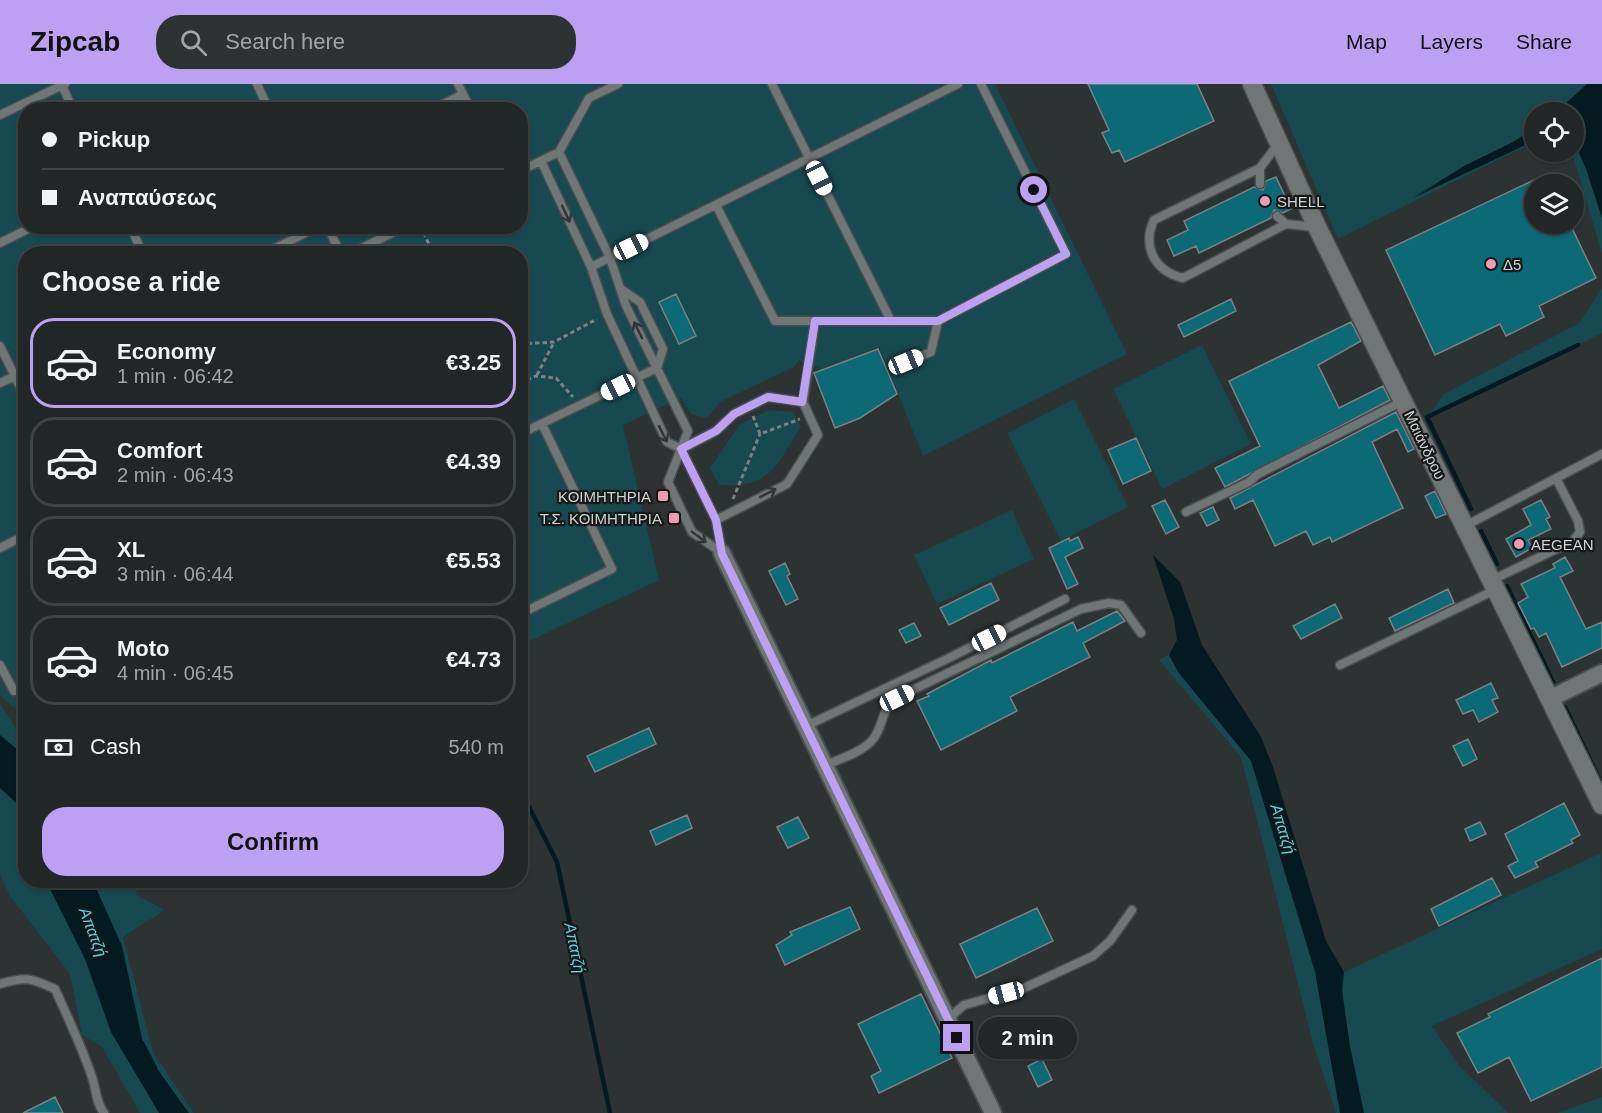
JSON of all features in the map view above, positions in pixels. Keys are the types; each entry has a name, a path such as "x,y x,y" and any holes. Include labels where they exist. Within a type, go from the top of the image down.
{"main road":[{"name":"Μαιάνδρου","path":"1252,84 1317,227 1602,805"}],"street":[{"path":"722,554 993,1113"},
{"path":"1551,698 1602,673"}],"lane":[{"path":"257,84 265,102"},
{"path":"458,84 467,102"},
{"path":"528,167 559,152 590,98 618,84"},
{"path":"772,84 891,321"},
{"path":"591,267 958,84"},
{"path":"716,205 775,321 938,321 1066,254 981,84"},
{"path":"27,102 63,85 70,102"},
{"path":"448,102 463,94"},
{"path":"0,115 18,106"},
{"path":"1279,143 1260,168 1154,220 1148,234 1153,255 1169,275 1183,278 1286,224 1306,224 1317,227"},
{"path":"559,152 610,258 621,289 688,431 668,482 692,532 722,554"},
{"path":"541,161 591,267 607,314 667,442 681,449 716,520 722,554"},
{"path":"1260,168 1260,184"},
{"path":"1276,216 1286,224"},
{"path":"0,243 18,234"},
{"path":"280,246 303,234"},
{"path":"366,246 390,234"},
{"path":"528,430 657,368 663,350 640,302 621,289"},
{"path":"716,520 787,483 818,435 802,402 815,321"},
{"path":"906,362 931,352 938,321"},
{"path":"0,346 18,384"},
{"path":"0,383 18,374"},
{"path":"681,449 716,431 734,414 768,397 802,402"},
{"path":"1186,512 1249,482 1258,474 1403,401"},
{"path":"528,610 612,569 542,424"},
{"path":"1465,526 1557,480 1602,454"},
{"path":"1340,665 1494,585 1573,540 1580,532 1578,521 1557,480"},
{"path":"0,548 18,539"},
{"path":"806,726 951,657 1065,599"},
{"path":"824,766 866,745 874,738 882,715 897,698 1081,609 1109,603 1121,604 1141,633"},
{"path":"0,665 14,691 18,689"},
{"path":"948,1019 964,1005 1022,989 1093,956 1110,941 1132,910"},
{"path":"0,984 26,978 55,989 93,1079 99,1108 104,1113"}],"path":[{"path":"528,344 554,342 607,314"},
{"path":"528,379 536,375 554,342"},
{"path":"536,375 556,378 579,406"},
{"path":"727,515 760,434 749,406"},
{"path":"760,434 808,415"}],"shaded area":[{"path":"0,84 995,84 1127,354 923,456 879,347 822,369 799,360 794,367 720,402 707,418 690,414 681,398 623,425 659,580 528,642 528,246 18,246 18,706 14,708 0,695"},
{"path":"1271,84 1602,84 1602,254 1584,193 1584,174 1578,174 1575,162 1584,162 1584,102 1524,102 1524,147 1338,239"},
{"path":"1602,288 1602,333 1427,417 1444,394 1579,323"},
{"path":"1202,345 1251,444 1162,489 1113,389"},
{"path":"1074,399 1128,507 1061,541 1007,433"},
{"path":"769,410 793,412 801,427 784,454 770,472 762,478 751,483 719,485 710,468 740,424"},
{"path":"1012,510 1034,559 937,604 914,555"},
{"path":"1181,647 1262,740 1271,762 1326,941 1344,972 1601,853 1602,949 1432,1026 1458,1064 1508,1113 1336,1113 1313,1044 1241,757 1159,660"},
{"path":"0,703 18,733 18,888 138,888 136,895 165,910 123,937 153,1052 194,1113 140,1113 102,1047 82,1035 70,974 10,896 0,875"},
{"path":"1602,1097 1602,1113 1557,1113"}],"water":[{"path":"1587,84 1602,84 1602,218 1583,162 1584,102 1567,102"},
{"path":"1524,135 1524,146 1413,198 1464,166"},
{"path":"1153,555 1180,582 1202,645 1261,737 1273,767 1326,941 1344,972 1342,990 1350,1046 1364,1113 1340,1113 1315,972 1251,761 1178,672 1169,655 1177,640 1174,619"},
{"path":"0,735 18,750 18,805 0,788"},
{"path":"50,888 96,888 122,946 145,1052 189,1113 159,1113 111,1032 85,959"}],"building":[{"path":"1088,84 1197,84 1214,121 1125,162 1119,150 1112,153 1102,133 1109,130"},
{"path":"1276,177 1291,209 1283,213 1274,210 1271,218 1199,253 1196,246 1174,256 1167,240 1188,230 1184,221 1254,187 1263,190 1266,181"},
{"name":"Δ5","path":"1524,185 1524,234 1575,234 1596,278 1539,306 1544,317 1506,336 1500,324 1435,355 1386,250"},
{"path":"676,294 696,336 679,344 659,302"},
{"path":"1231,299 1236,311 1184,337 1178,325"},
{"path":"1351,322 1361,341 1318,365 1339,408 1383,386 1390,400 1225,487 1215,468 1260,446 1229,381"},
{"path":"878,349 897,394 860,418 835,428 814,373"},
{"path":"1396,412 1414,449 1408,452 1397,429 1372,442 1403,508 1332,542 1330,537 1313,545 1306,531 1275,546 1253,500 1235,509 1230,498"},
{"path":"1136,438 1151,471 1123,484 1108,450"},
{"path":"1435,491 1446,514 1436,518 1425,496"},
{"path":"1165,500 1179,527 1166,534 1152,506"},
{"path":"1541,500 1550,517 1546,519 1551,529 1528,540 1532,548 1516,557 1506,539 1531,525 1523,509"},
{"path":"1213,507 1219,520 1207,526 1200,513"},
{"path":"1078,537 1083,548 1065,557 1078,584 1067,589 1049,548 1069,538 1070,541"},
{"path":"1565,557 1573,571 1560,577 1586,629 1602,622 1602,648 1562,667 1546,633 1539,637 1534,628 1531,629 1518,603 1528,597 1521,584 1555,568 1553,564"},
{"path":"785,563 790,574 787,576 798,599 786,605 769,571"},
{"path":"991,583 999,600 949,625 940,608"},
{"path":"1448,589 1454,603 1395,631 1389,618"},
{"path":"1335,604 1342,618 1301,639 1293,626"},
{"path":"1117,611 1125,621 1083,643 1090,657 1010,697 1017,711 941,750 917,701 991,660 992,663 1073,622 1077,631"},
{"path":"914,623 921,636 906,643 899,630"},
{"path":"1491,683 1498,698 1492,700 1498,712 1479,722 1473,710 1463,714 1456,700"},
{"path":"649,728 656,744 595,772 587,756"},
{"path":"1468,739 1477,759 1463,766 1453,746"},
{"path":"1564,803 1580,835 1571,840 1573,843 1535,862 1538,867 1515,878 1508,866 1518,861 1505,834"},
{"path":"687,815 692,828 656,845 650,831"},
{"path":"798,817 809,838 788,848 777,827"},
{"path":"1480,822 1486,834 1470,841 1465,829"},
{"path":"1492,878 1501,895 1439,926 1431,909"},
{"path":"850,907 860,929 785,965 776,945 792,935 790,932"},
{"path":"1037,908 1053,941 976,978 960,944"},
{"path":"1602,958 1602,1067 1531,1101 1509,1057 1478,1073 1457,1033 1490,1017 1488,1014"},
{"path":"921,994 952,1058 879,1093 871,1076 881,1071 858,1024"},
{"path":"1042,1059 1052,1080 1038,1087 1028,1066"},
{"path":"55,1097 63,1113 23,1113"}],"waterway":[{"path":"1471,509 1427,417 1578,345"},
{"path":"1481,531 1497,564"},
{"path":"1507,586 1553,682"},
{"path":"1565,707 1602,785"},
{"name":"Απατζή","path":"528,805 557,862 610,1113"},
{"name":"Απατζή","path":"142,1043 155,1068"}],"place":[{"name":"SHELL","path":"1265,201"},
{"name":"Δ5","path":"1491,264"},
{"name":"ΚΟΙΜΗΤΗΡΙΑ","path":"663,496"},
{"name":"Τ.Σ. ΚΟΙΜΗΤΗΡΙΑ","path":"674,518"},
{"name":"AEGEAN","path":"1519,544"}],"route":[{"path":"957,1038 722,554 716,520 681,449 716,431 734,414 768,397 802,402 815,321 938,321 1066,254 1034,190"}]}
